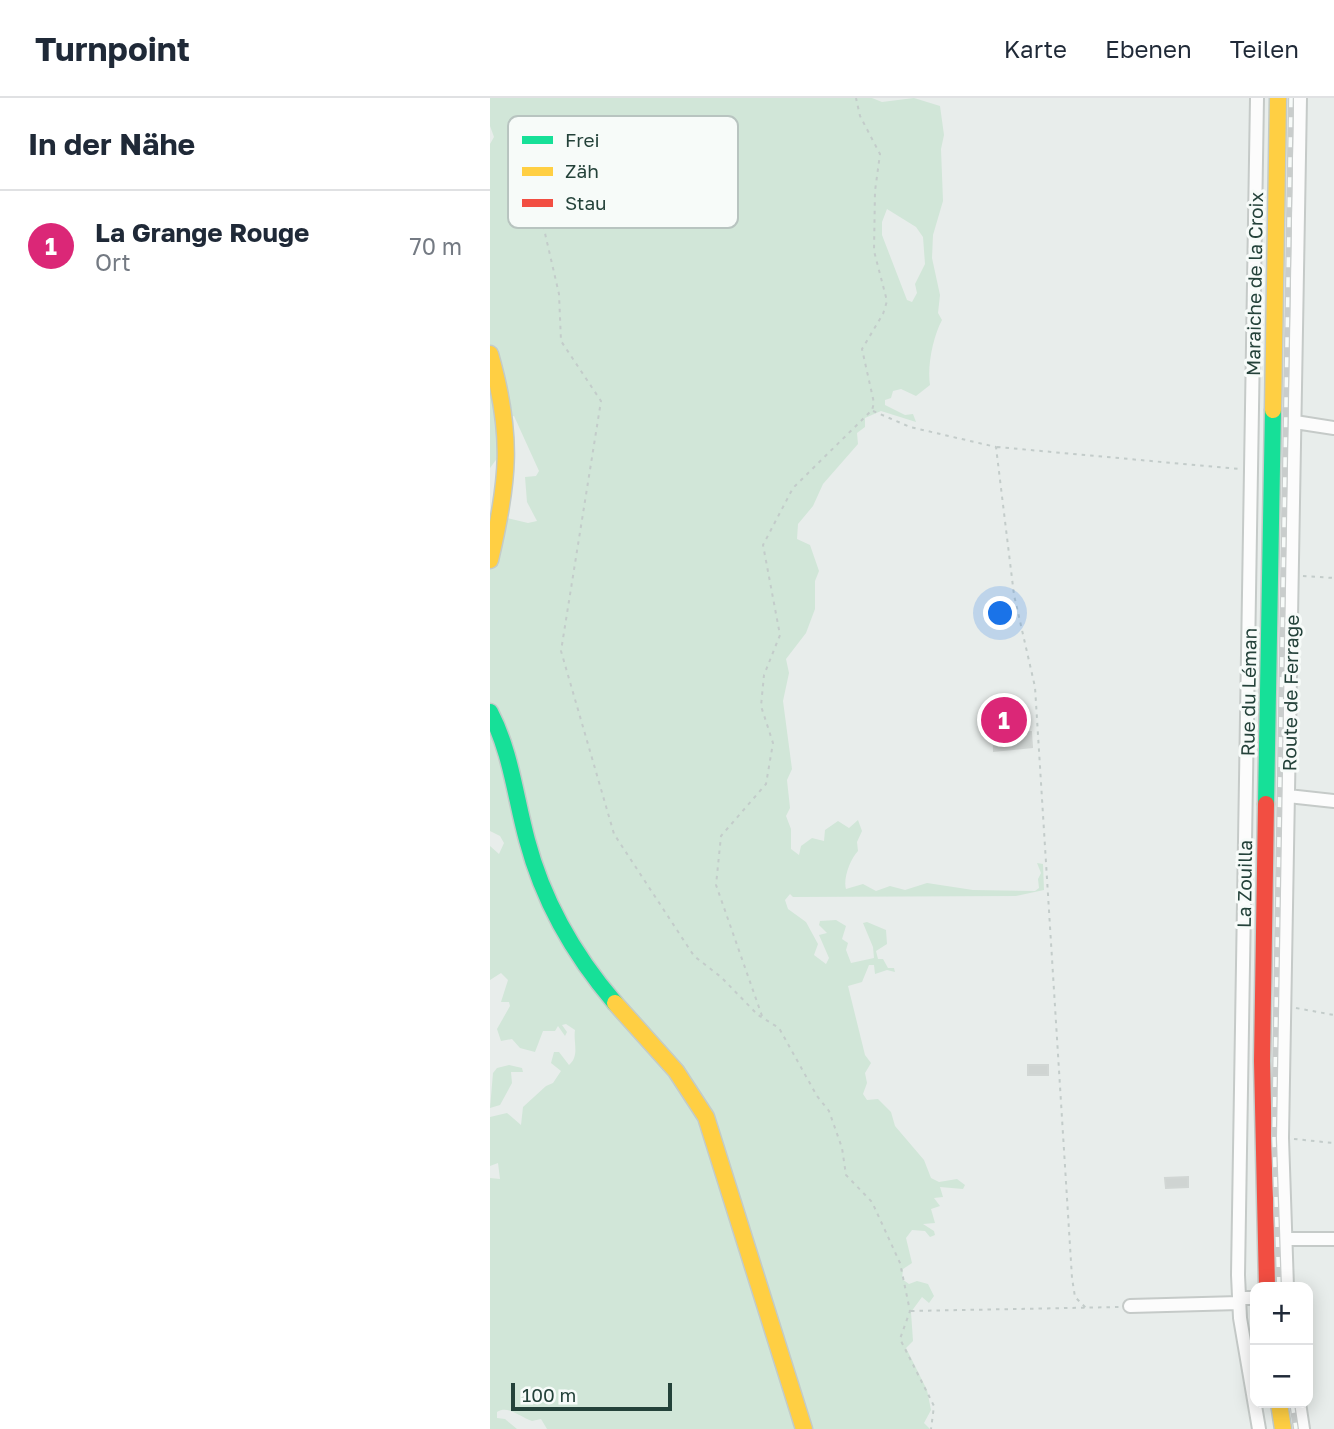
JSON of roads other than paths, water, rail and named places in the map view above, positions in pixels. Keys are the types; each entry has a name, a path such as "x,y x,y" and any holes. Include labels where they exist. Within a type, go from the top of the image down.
{"main road":[{"name":"Rue du Léman","path":"1267,1282 1262,1073 1278,98"},
{"path":"490,354 505,406 510,457 490,560"},
{"path":"490,712 505,747 533,859 571,945 608,993 686,1082 706,1117 804,1429"},
{"path":"1280,1408 1283,1429"}],"street":[{"name":"Maraiche de la Croix","path":"1251,470 1257,98"},
{"name":"Route de Ferrage","path":"1287,1282 1282,1138 1300,98"},
{"path":"1295,422 1334,428"},
{"name":"La Zouilla","path":"1251,470 1239,1301 1259,1429"},
{"path":"1288,796 1334,801"},
{"path":"1284,1239 1334,1239"},
{"path":"1130,1306 1250,1299"},
{"path":"1300,1408 1303,1429"}],"railway":[{"path":"1279,1282 1274,1139 1291,98"},
{"path":"1293,1408 1296,1429"}],"place":[{"name":"La Grange Rouge","path":"1004,720"}]}
